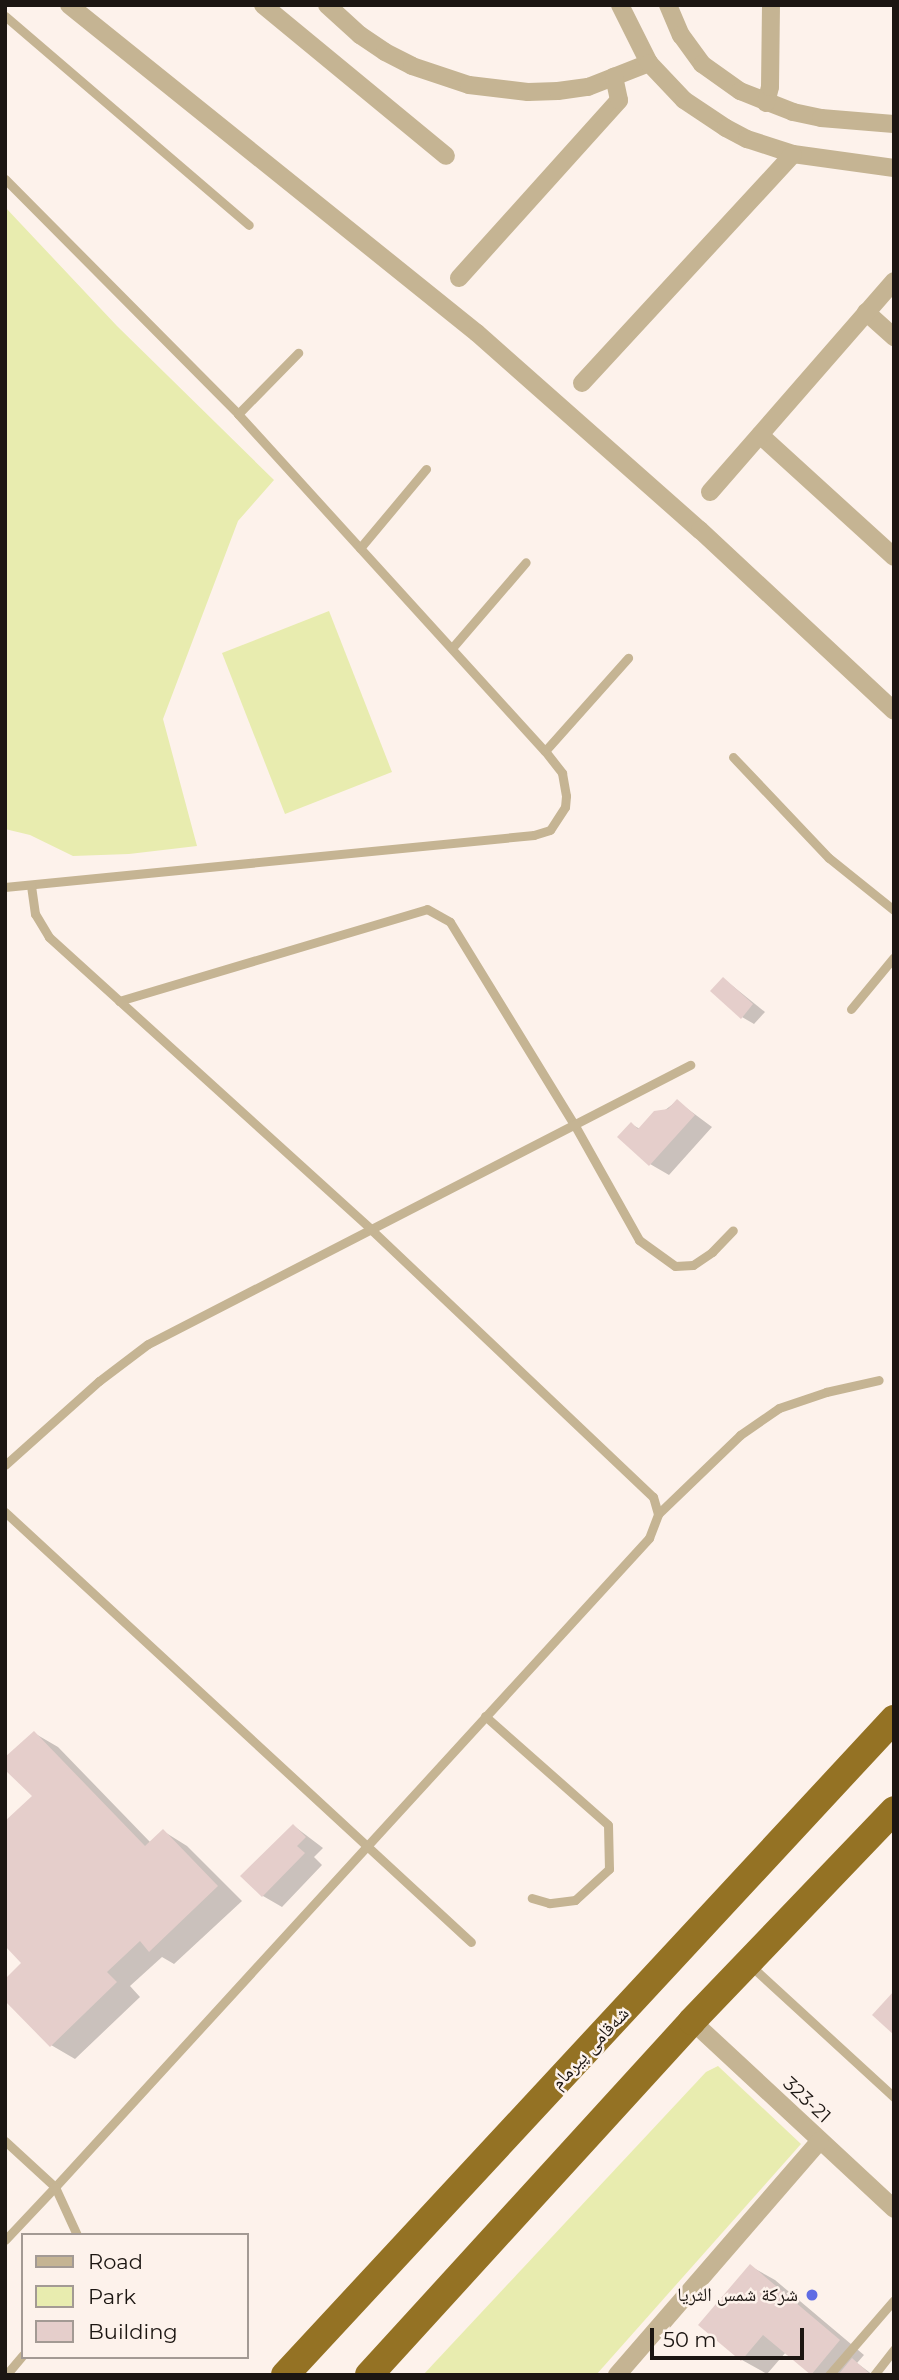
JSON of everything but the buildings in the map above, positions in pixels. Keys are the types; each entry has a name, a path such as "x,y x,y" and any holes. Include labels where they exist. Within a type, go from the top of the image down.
{"highway":[{"name":"شەقامی پیرمام","path":"285,2375 894,1719"},
{"path":"369,2375 692,2021 888,1819"}],"street":[{"path":"69,5 477,333 700,530 894,711"},
{"path":"263,5 446,156"},
{"path":"327,5 385,52 430,74 468,85 528,92 558,91 588,87 649,63"},
{"path":"620,5 649,63 665,82 704,115 747,139 793,154 894,168"},
{"path":"668,5 681,35 702,64 727,84 766,103 821,118 894,124"},
{"path":"766,103 770,87 771,5"},
{"path":"459,278 619,100 614,77"},
{"path":"582,383 793,154"},
{"path":"710,492 894,281"},
{"path":"866,312 894,337"},
{"path":"760,435 894,557"},
{"name":"323-21","path":"692,2021 894,2209"},
{"path":"617,2375 820,2141"}],"lane":[{"path":"5,16 249,225"},
{"path":"5,179 238,414 545,751 565,784 565,807 550,830 534,835 5,887"},
{"path":"238,414 298,353"},
{"path":"360,548 426,469"},
{"path":"452,648 526,562"},
{"path":"545,751 628,658"},
{"path":"733,757 829,858 894,910"},
{"path":"31,885 35,914 48,937 370,1229 653,1497 658,1514"},
{"path":"119,1001 427,909 450,922 574,1124 639,1240 675,1266 693,1265 712,1252 733,1230"},
{"path":"852,1009 894,957"},
{"path":"5,1465 99,1381 148,1344 690,1065"},
{"path":"5,2240 649,1538 658,1514 740,1435 779,1408 826,1392 879,1380"},
{"path":"5,1512 471,1942"},
{"path":"485,1716 608,1825 609,1869 575,1900 549,1903 532,1899"},
{"path":"748,1962 894,2097"},
{"path":"5,2141 55,2187 76,2233"},
{"path":"829,2375 894,2300"},
{"path":"874,2375 894,2349"},
{"path":"6,2375 21,2357"}],"green space":[{"path":"5,207 117,326 274,480 238,521 163,719 197,846 129,854 73,856 30,835 5,829"},
{"path":"329,611 392,772 285,814 222,653"},
{"path":"718,2066 801,2144 596,2375 423,2375 706,2072"}],"place":[{"name":"شركة شمس الثريا","path":"812,2295"}]}
